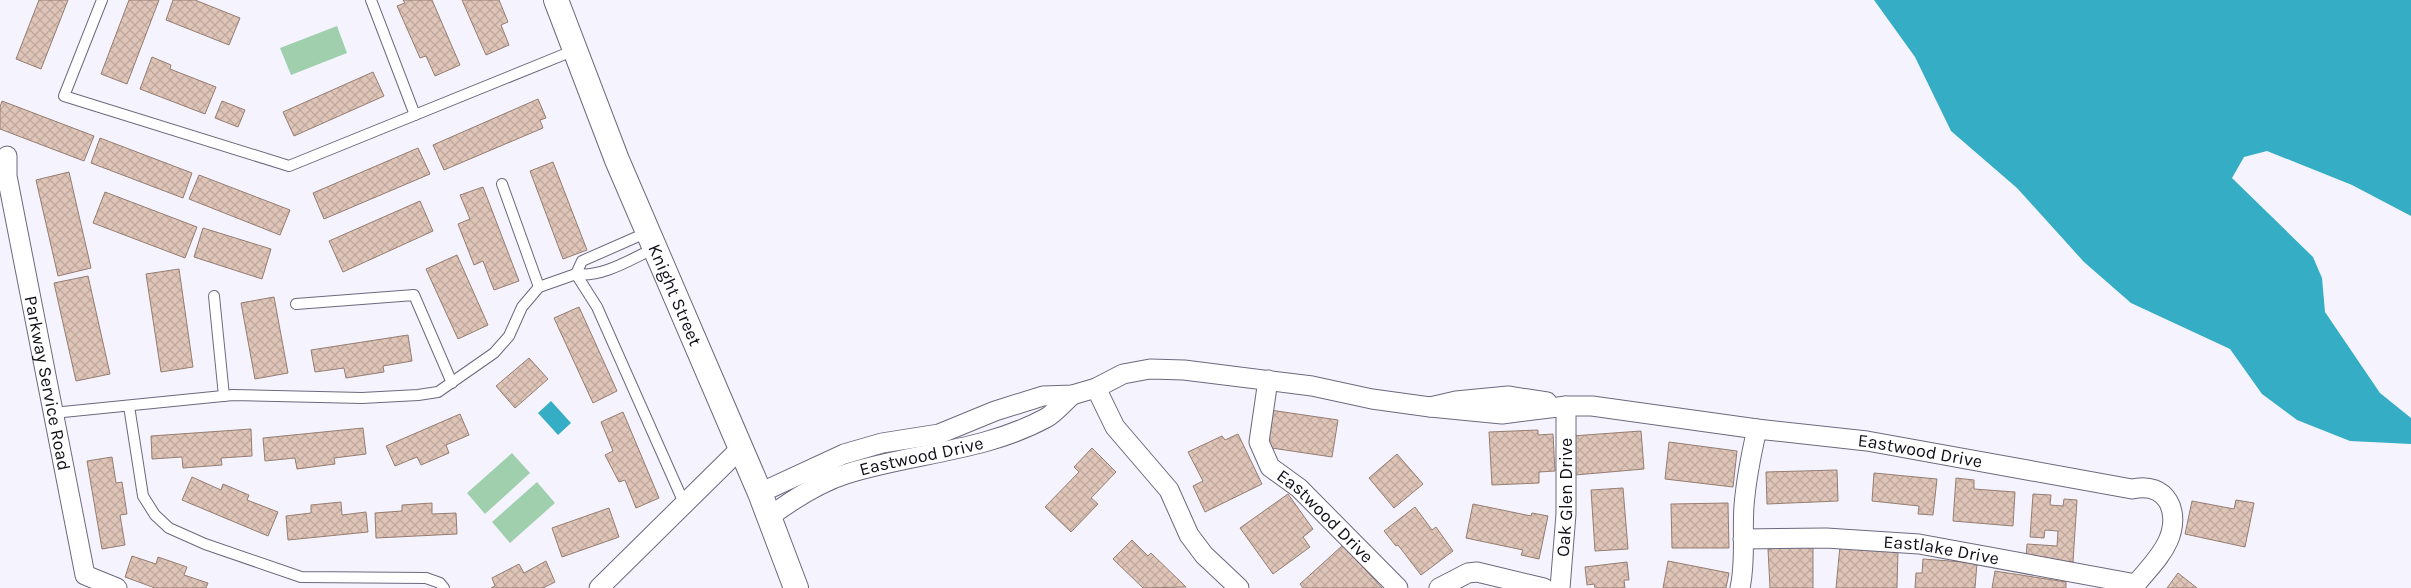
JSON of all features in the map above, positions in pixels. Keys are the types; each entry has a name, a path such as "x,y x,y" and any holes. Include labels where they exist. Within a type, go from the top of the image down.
{"street":[{"name":"Knight Street","path":"556,0 618,160 760,493 796,588"},
{"name":"Parkway Service Road","path":"7,156 7,176 85,575 117,588"},
{"name":"Eastwood Drive","path":"760,493 844,454 882,443 952,430 982,415 1043,396 1072,395 1096,388 1123,374 1150,369 1184,370 1268,380 1430,407 1508,396 1566,406 1592,406 1757,429 1867,441 2132,489 2153,488 2158,490 2168,500 2171,508 2169,539 2161,554 2135,586"},
{"name":"Eastwood Drive","path":"1268,380 1259,442 1270,467 1299,488 1398,588"},
{"path":"1096,388 1115,427 1169,490 1189,535 1204,555 1239,588"},
{"name":"Eastwood Drive","path":"769,517 820,486 843,475 959,450 1021,429 1048,417 1072,395"},
{"name":"Oak Glen Drive","path":"1560,588 1566,514 1566,406"},
{"path":"1740,588 1744,572 1743,539 1749,464 1757,429"},
{"path":"599,588 741,448"},
{"name":"Eastlake Drive","path":"1743,539 1836,538 1918,544 2135,586"},
{"path":"1452,585 1477,572 1544,588"}],"lane":[{"path":"102,0 64,96 289,166 575,50"},
{"path":"370,0 416,115"},
{"path":"502,184 540,288"},
{"path":"576,274 582,261 652,240"},
{"path":"53,413 224,396 362,398 438,392 494,353 509,336 522,307 540,288 576,274 588,276 603,271 652,240"},
{"path":"576,274 597,308 684,503"},
{"path":"296,304 414,295 452,382"},
{"path":"214,296 224,396"},
{"path":"129,406 143,496 154,516 169,528 205,544 301,577 426,578 440,583 444,588"}],"green space":[{"path":"337,26 347,53 291,75 280,48"},
{"path":"512,453 530,473 485,514 467,493"},
{"path":"537,482 555,503 510,543 492,522"}],"water":[{"path":"1874,0 2411,0 2411,216 2352,185 2267,151 2244,157 2232,178 2313,257 2322,278 2325,312 2380,393 2411,418 2411,444 2350,441 2297,420 2262,394 2230,349 2131,303 2084,262 2017,188 1951,131 1915,57"},
{"path":"551,401 571,423 558,435 538,413"}],"building":[{"path":"39,0 68,0 41,69 16,59"},
{"path":"129,0 159,0 127,84 101,74"},
{"path":"173,0 195,0 240,18 229,45 166,20"},
{"path":"403,0 432,0 460,65 435,76 426,56 420,58 397,6 405,3"},
{"path":"462,0 499,0 508,22 501,25 509,45 486,55"},
{"path":"152,57 171,65 170,69 216,87 205,114 140,89"},
{"path":"373,72 384,96 294,136 283,112"},
{"path":"538,99 546,118 540,120 543,128 444,170 433,145"},
{"path":"2,101 94,136 84,161 0,129 0,107"},
{"path":"222,101 245,110 238,127 215,118"},
{"path":"100,138 192,173 183,198 91,163"},
{"path":"418,148 430,174 324,219 313,193"},
{"path":"553,162 587,250 563,259 530,171"},
{"path":"69,172 91,268 58,276 36,180"},
{"path":"199,175 290,210 280,235 189,199"},
{"path":"483,187 519,281 494,290 483,261 474,265 458,224 470,219 460,195"},
{"path":"105,192 197,227 185,258 93,223"},
{"path":"420,201 433,231 343,272 329,241"},
{"path":"203,228 271,249 262,279 194,257"},
{"path":"457,255 488,325 458,339 426,269"},
{"path":"179,269 193,367 161,372 146,274"},
{"path":"88,276 110,374 76,381 54,283"},
{"path":"274,297 288,373 255,379 241,303"},
{"path":"579,307 617,391 593,403 554,318"},
{"path":"408,335 412,361 383,366 384,372 346,378 344,368 315,372 311,350"},
{"path":"529,358 548,379 515,408 496,386"},
{"path":"1270,410 1338,420 1332,457 1265,447"},
{"path":"623,412 659,498 636,508 625,480 619,482 605,455 613,451 601,422"},
{"path":"460,414 469,435 446,445 449,453 421,465 417,457 395,466 386,446"},
{"path":"363,428 366,454 334,458 335,464 297,469 295,458 265,461 263,438"},
{"path":"251,429 252,456 221,458 222,465 183,468 182,457 152,459 151,436"},
{"path":"1538,430 1538,435 1553,434 1555,471 1539,472 1539,483 1492,485 1489,432"},
{"path":"1641,431 1644,469 1575,475 1572,436"},
{"path":"1238,434 1262,484 1205,512 1193,486 1203,481 1188,452 1222,436 1225,440"},
{"path":"1669,442 1737,451 1733,487 1665,479"},
{"path":"1092,448 1116,472 1091,498 1098,504 1071,532 1045,507 1079,472 1074,467"},
{"path":"1397,454 1423,484 1394,508 1369,478"},
{"path":"112,457 116,483 122,482 127,514 120,515 125,545 102,549 87,461"},
{"path":"1837,470 1838,501 1767,504 1766,472"},
{"path":"1874,473 1937,479 1933,515 1918,514 1919,506 1872,501"},
{"path":"192,477 221,490 223,484 249,495 247,500 278,512 268,536 182,500"},
{"path":"1956,478 1974,480 1974,489 2015,492 2013,526 1953,521"},
{"path":"1623,488 1628,549 1595,551 1591,490"},
{"path":"1288,494 1313,529 1303,537 1310,547 1273,574 1240,528"},
{"path":"2033,494 2051,495 2050,505 2063,506 2064,499 2077,500 2073,562 2026,558 2027,544 2057,546 2058,531 2045,530 2044,538 2030,537"},
{"path":"2236,500 2254,503 2245,547 2185,534 2192,501 2234,509"},
{"path":"341,502 342,515 366,512 368,532 288,540 286,516 311,513 311,505"},
{"path":"432,503 432,514 456,513 457,534 376,538 375,513 402,511 402,505"},
{"path":"1728,503 1729,548 1672,548 1671,504"},
{"path":"1473,504 1531,516 1532,513 1548,516 1539,559 1521,555 1523,550 1466,538"},
{"path":"1415,507 1432,530 1436,527 1453,551 1421,575 1398,545 1396,546 1384,531"},
{"path":"609,508 619,537 562,557 552,528"},
{"path":"1132,540 1148,556 1151,553 1186,587 1143,588 1113,559"},
{"path":"1343,545 1382,588 1303,588 1300,584"},
{"path":"1813,546 1813,588 1770,588 1768,549"},
{"path":"1840,546 1898,550 1897,588 1836,588"},
{"path":"132,556 156,564 158,557 187,567 184,575 208,583 206,588 155,588 125,577"},
{"path":"1923,559 1977,563 1975,588 1915,588 1916,573 1922,573"},
{"path":"546,561 555,582 543,588 491,588 495,586 492,578 519,564 524,573"},
{"path":"1668,561 1729,573 1726,588 1663,588"},
{"path":"1627,562 1629,580 1624,580 1625,588 1595,588 1594,584 1587,585 1585,567"},
{"path":"1995,571 2066,582 2066,588 1992,588"},
{"path":"2178,573 2197,588 2167,588"}]}
